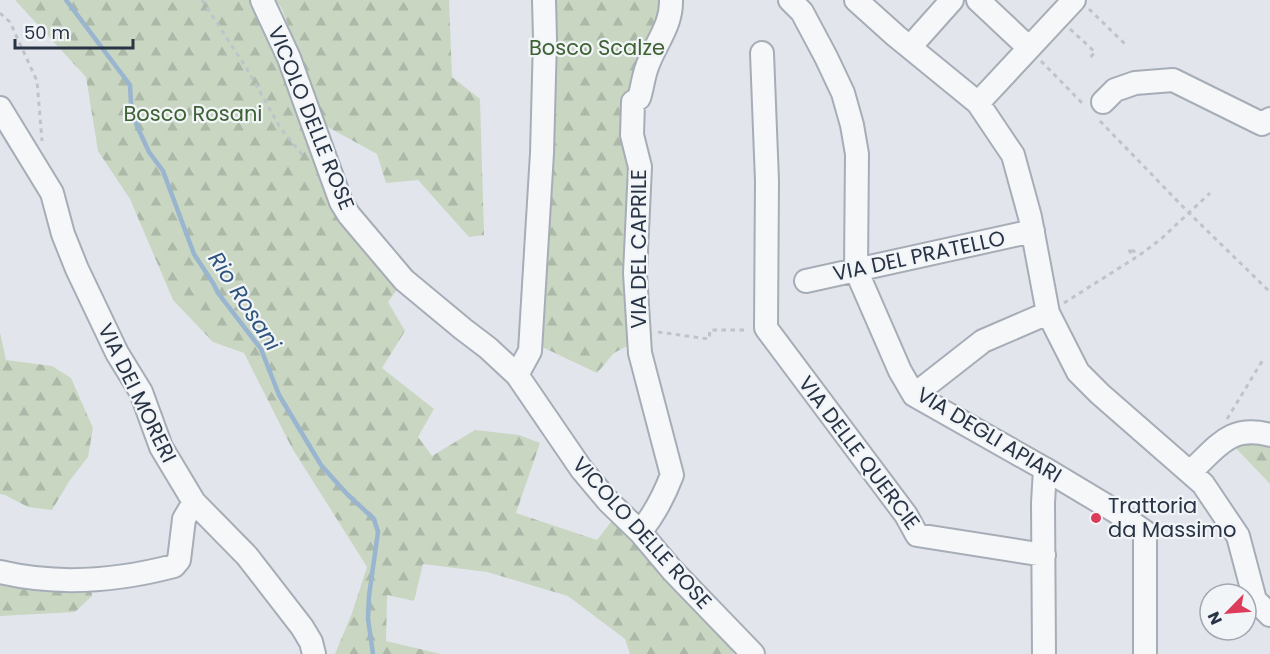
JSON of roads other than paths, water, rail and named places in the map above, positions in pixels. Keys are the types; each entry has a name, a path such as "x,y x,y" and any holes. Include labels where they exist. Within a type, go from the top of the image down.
{"street":[{"name":"VICOLO DELLE ROSE","path":"262,0 289,57 331,176 341,202 349,215 404,280 488,348 517,375 582,470 608,501 640,532 672,570 753,654"},
{"path":"517,375 530,351 542,153 544,0"},
{"name":"VIA DEL CAPRILE","path":"640,532 651,519 666,492 672,475 640,353 635,273 640,167 632,135 632,112 633,102 639,98 646,69 670,16 671,0"},
{"name":"VIA DEGLI APIARI","path":"790,0 802,12 843,93 857,154 856,270 900,371 914,395 1045,469 1145,532 1145,654"},
{"path":"856,0 978,103 1013,155 1021,178 1033,231 1048,313 1078,372 1203,484 1238,536 1255,600 1270,615"},
{"path":"910,47 952,0"},
{"path":"978,0 1029,48"},
{"path":"978,103 1058,17 1078,1"},
{"name":"VIA DELLE QUERCIE","path":"762,53 767,181 766,328 906,515 917,535 1044,555"},
{"path":"1094,107 1115,90 1135,83 1173,80 1262,124 1270,119"},
{"name":"VIA DEI MORERI","path":"0,108 52,193 63,234 77,269 117,353 141,392 161,447 194,502 253,564 302,627 311,642 314,654"},
{"name":"VIA DEL PRATELLO","path":"806,281 1033,231"},
{"path":"914,395 983,341 1048,313"},
{"path":"1190,472 1222,441 1235,434 1249,431 1270,435"},
{"path":"1044,654 1045,469"},
{"path":"0,572 74,581 130,576 174,566 179,560 184,519 194,502"}],"waterway":[{"name":"Rio Rosani","path":"66,0 130,85 131,104 137,126 149,152 163,171 194,254 218,293 261,349 279,395 321,465 374,519 378,532 368,619 373,654"}],"place":[{"name":"Trattoria da Massimo","path":"1096,518"}],"park label":[{"name":"Bosco Scalze","path":"597,48"},
{"name":"Bosco Rosani","path":"193,114"}]}
